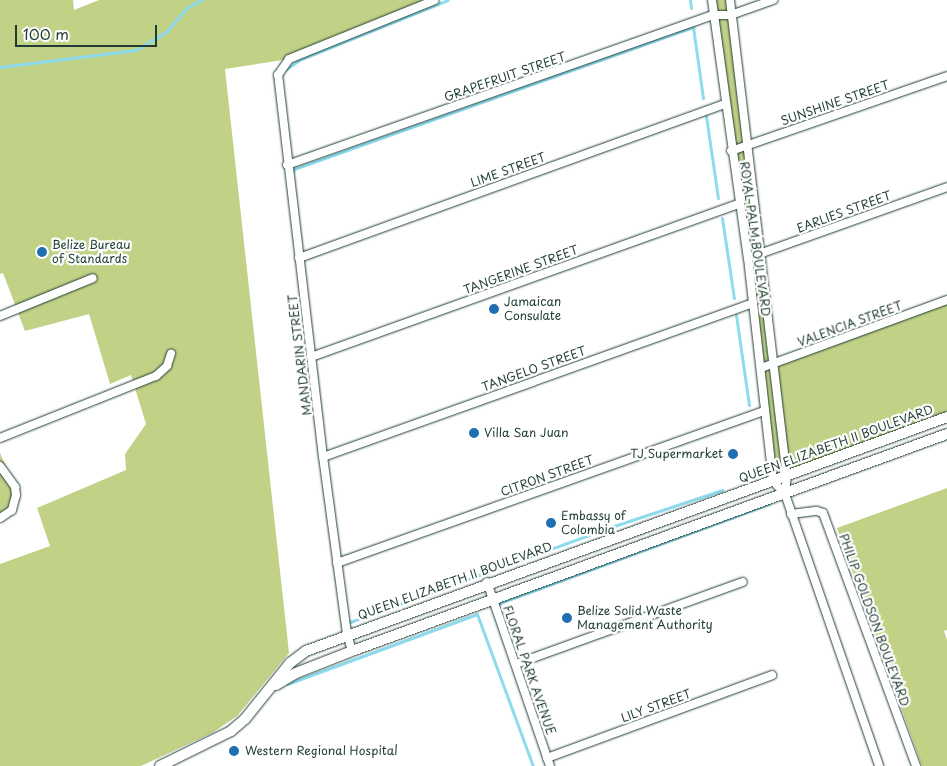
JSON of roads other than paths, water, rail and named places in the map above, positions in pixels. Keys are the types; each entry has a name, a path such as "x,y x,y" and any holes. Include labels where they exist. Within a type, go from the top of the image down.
{"street":[{"name":"MANDARIN STREET","path":"352,651 346,634 323,457 278,75 289,59 435,0"},
{"name":"ROYAL PALM BOULEVARD","path":"712,0 724,104 748,258 773,481"},
{"name":"ROYAL PALM BOULEVARD","path":"730,0 787,475 785,494"},
{"path":"731,15 772,0"},
{"name":"GRAPEFRUIT STREET","path":"288,165 713,15 731,15"},
{"name":"SUNSHINE STREET","path":"731,151 947,76"},
{"name":"LIME STREET","path":"299,258 724,104"},
{"name":"EARLIES STREET","path":"748,258 947,187"},
{"name":"TANGERINE STREET","path":"311,357 739,204"},
{"path":"0,316 93,278"},
{"name":"VALENCIA STREET","path":"760,368 947,300"},
{"name":"TANGELO STREET","path":"323,457 753,303"},
{"path":"0,438 156,376 167,366 171,354"},
{"name":"CITRON STREET","path":"337,563 765,411"},
{"name":"QUEEN ELIZABETH II BOULEVARD","path":"160,766 231,731 245,719 290,663 306,650 488,582 947,417"},
{"name":"QUEEN ELIZABETH II BOULEVARD","path":"268,689 296,673 352,651 946,437"},
{"path":"0,466 15,487 16,495 12,510 0,518"},
{"path":"773,481 785,494 879,766"},
{"name":"PHILIP GOLDSON BOULEVARD","path":"791,514 817,511 823,513 916,766"},
{"name":"FLORAL PARK AVENUE","path":"488,582 550,766"},
{"path":"516,664 743,582"},
{"name":"LILY STREET","path":"548,758 772,675"}],"waterway":[{"path":"0,67 136,50 166,32 188,7 202,0"},
{"path":"285,70 301,59 448,0"},
{"path":"690,0 691,8"},
{"path":"291,175 294,169 693,27 703,98"},
{"path":"706,116 718,198"},
{"path":"722,218 734,298"},
{"path":"736,315 749,405"},
{"path":"350,622 614,526 722,490"},
{"path":"497,604 769,504"},
{"path":"287,684 477,614 533,766"}],"place":[{"name":"Belize Bureau of Standards","path":"42,252"},
{"name":"Jamaican Consulate","path":"494,309"},
{"name":"Villa San Juan","path":"474,433"},
{"name":"TJ Supermarket","path":"733,454"},
{"name":"Embassy of Colombia","path":"551,523"},
{"name":"Belize Solid Waste Management Authority","path":"567,618"},
{"name":"Western Regional Hospital","path":"234,751"}]}
